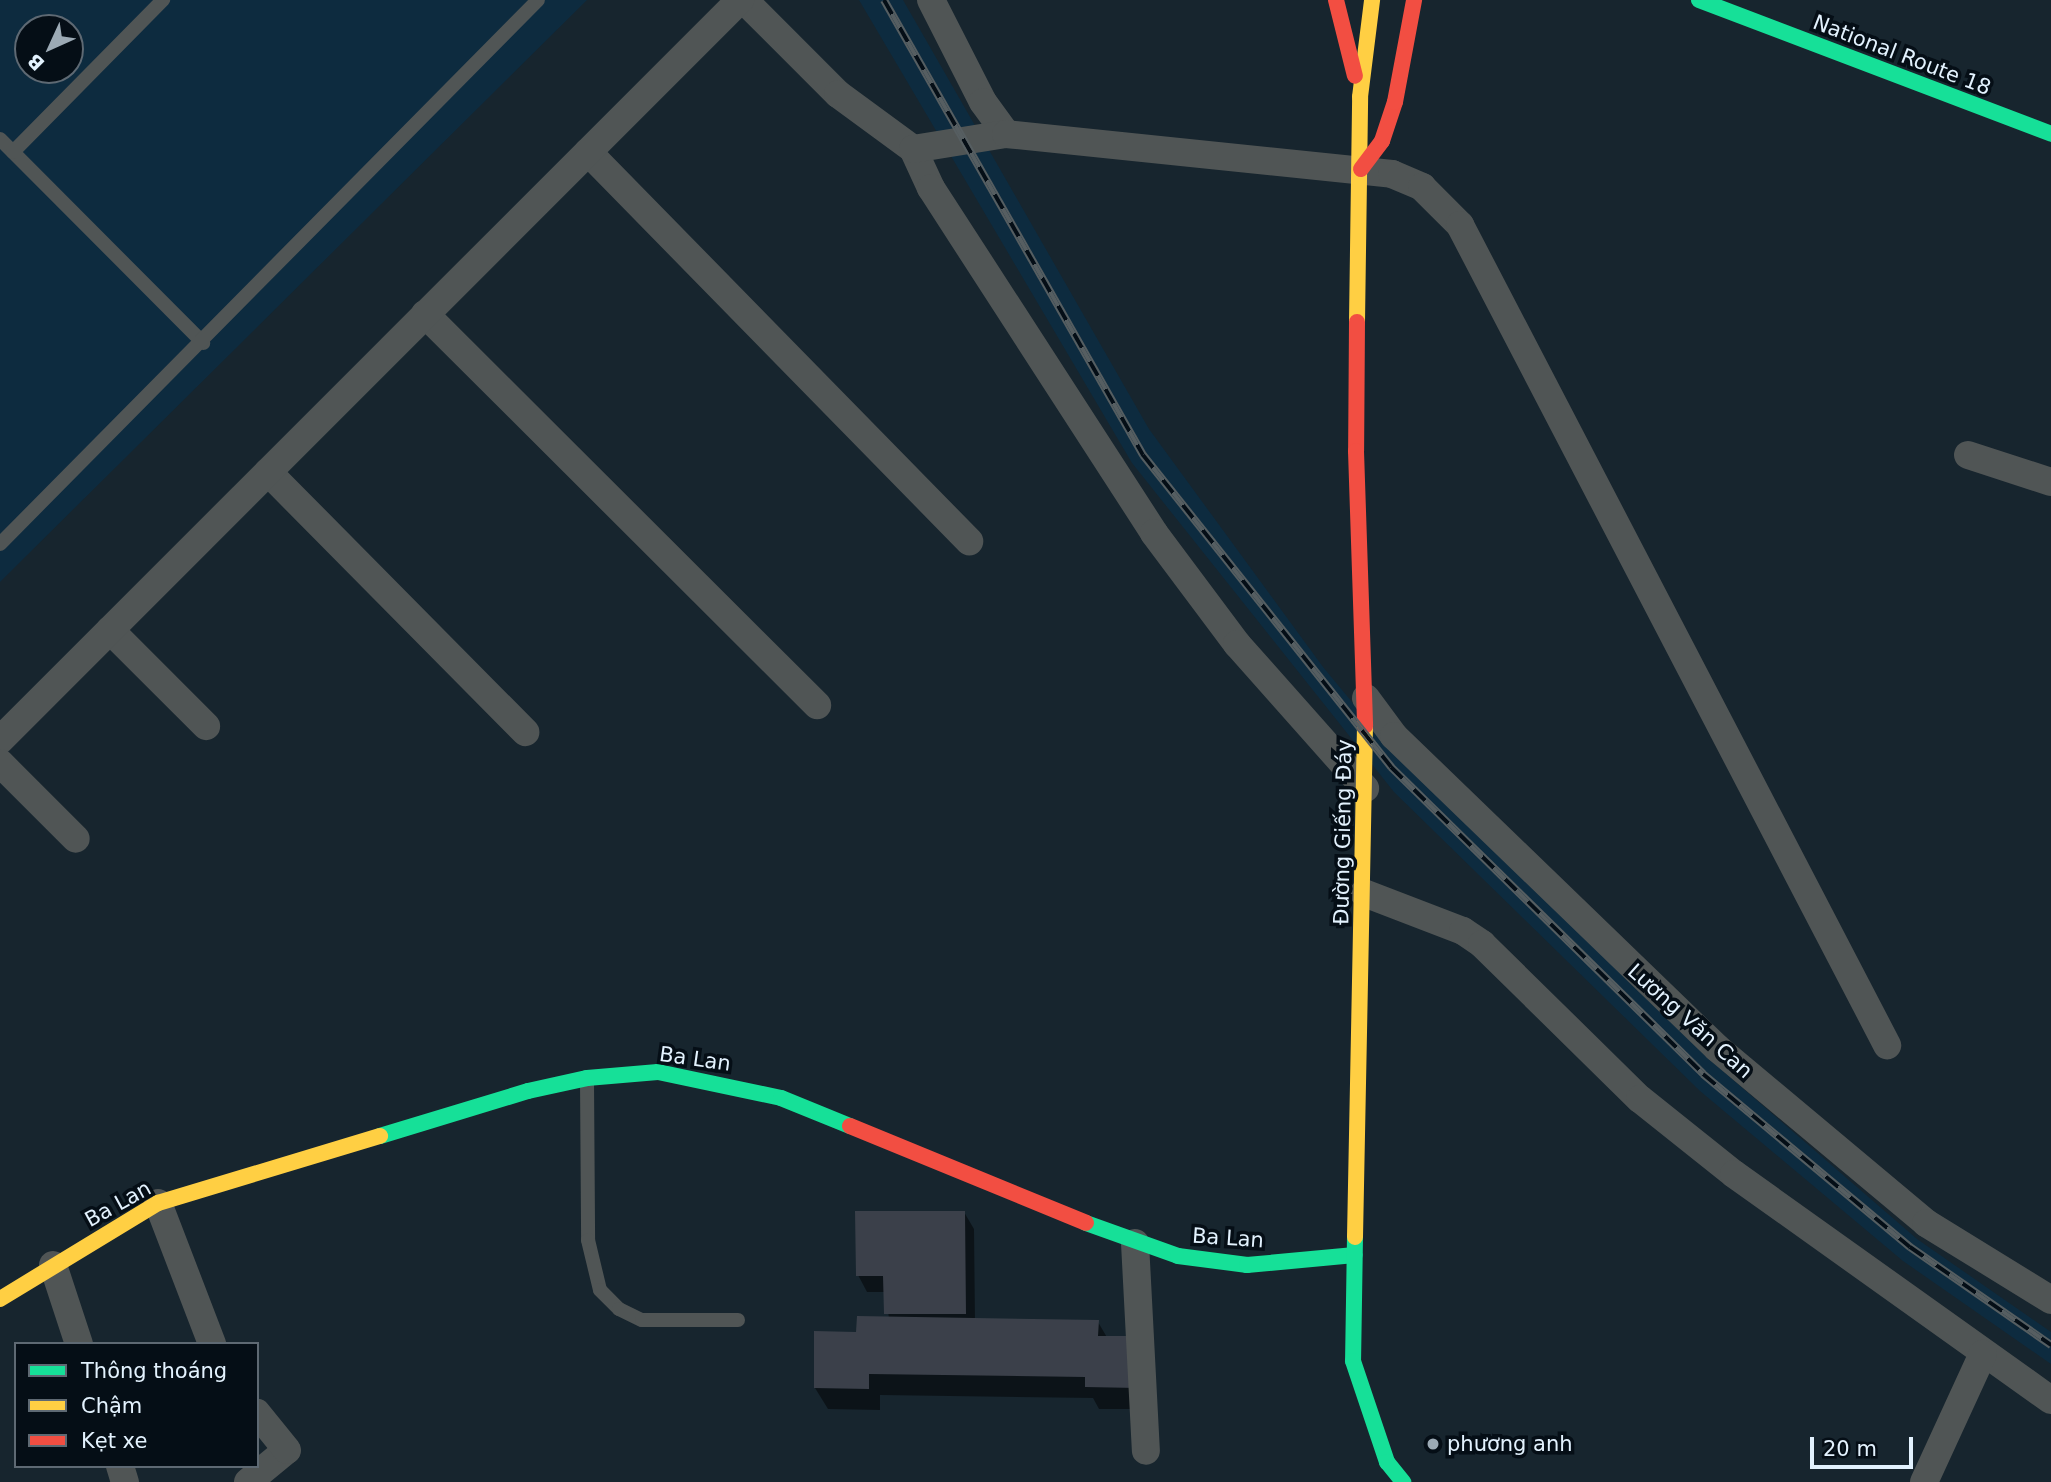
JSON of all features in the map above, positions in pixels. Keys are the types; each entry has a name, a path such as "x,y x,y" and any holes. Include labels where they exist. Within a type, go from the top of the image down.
{"main road":[{"path":"1336,0 1360,97"},
{"path":"1360,97 1372,0"},
{"path":"1360,171 1382,141 1395,102 1415,0"},
{"name":"National Route 18","path":"1699,0 2051,134"},
{"name":"Đường Giếng Đáy","path":"1360,97 1356,452 1366,698 1353,1360 1387,1462 1403,1482"},
{"name":"Ba Lan","path":"0,1299 158,1203 587,1078 658,1072 715,1081 781,1098 1135,1243 1178,1256 1247,1265 1355,1255"}],"street":[{"path":"0,740 742,0 838,94 913,149 932,188 1154,533 1237,644 1365,788"},
{"path":"931,0 984,103 1006,134"},
{"path":"913,149 1006,134 1392,174 1422,187 1460,225 1887,1045"},
{"path":"588,152 969,541"},
{"path":"425,314 817,705"},
{"path":"1968,455 2051,482"},
{"path":"268,472 525,733"},
{"path":"110,630 206,726"},
{"name":"Lương Văn Can","path":"1366,698 1394,736 1717,1048 1926,1223 2051,1300"},
{"path":"0,763 76,839"},
{"path":"1364,893 1463,931 1482,944 1640,1099 1734,1174 2051,1400"},
{"path":"158,1203 211,1342"},
{"path":"1135,1243 1146,1451"},
{"path":"53,1265 78,1342"},
{"path":"1924,1482 1983,1354"},
{"path":"248,1482 287,1450 259,1415"}],"lane":[{"path":"13,152 163,0"},
{"path":"0,544 202,343 538,0"},
{"path":"0,139 202,343"},
{"path":"587,1078 587,1240 600,1290 619,1309 642,1320 738,1320"}],"shaded area":[{"path":"0,0 587,0 0,582"},
{"path":"859,0 903,0 1149,429 1323,667 1400,760 1709,1059 1917,1239 2051,1332 2051,1364 1903,1261 1700,1091 1394,792 1132,463"}],"building":[{"path":"855,1211 965,1211 966,1314 884,1314 883,1276 856,1276"},
{"path":"857,1316 1099,1320 1098,1336 1137,1336 1137,1388 1085,1387 1085,1377 869,1374 869,1389 814,1388 814,1331 856,1332"}],"railway":[{"path":"884,0 1143,455 1391,767 1703,1074 1910,1247 2051,1345"}],"traffic: fast":[{"path":"1699,0 2051,134"},
{"path":"380,1136 528,1091 587,1078 658,1072 781,1098 850,1126"},
{"path":"1086,1223 1178,1256 1247,1265 1355,1255"},
{"path":"1355,1237 1353,1361 1387,1462 1403,1482"}],"traffic: slow":[{"path":"1357,322 1360,97 1372,0"},
{"path":"1355,1237 1365,726"},
{"path":"0,1299 158,1203 380,1136"}],"traffic: jam":[{"path":"1336,0 1355,76"},
{"path":"1361,169 1382,141 1395,102 1414,0"},
{"path":"1357,322 1356,451 1365,726"},
{"path":"850,1126 1086,1223"}],"place":[{"name":"phương anh","path":"1433,1444"}]}
